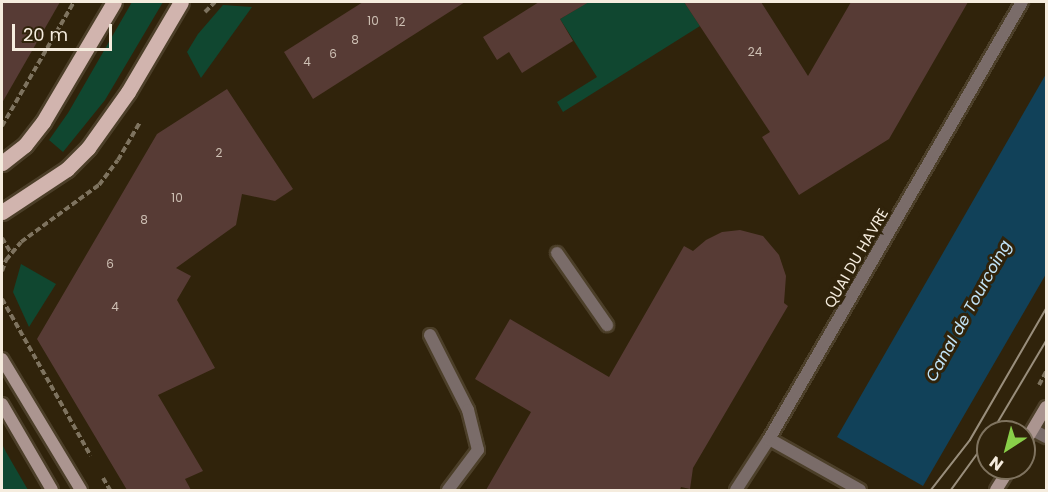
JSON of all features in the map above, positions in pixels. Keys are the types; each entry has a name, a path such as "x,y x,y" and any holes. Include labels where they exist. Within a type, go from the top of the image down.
{"main road":[{"path":"2,163 25,145 44,122 114,2"},
{"path":"2,212 67,169 88,148 124,100 181,2"},
{"path":"2,359 81,490"},
{"path":"2,404 52,490"},
{"path":"1036,425 1047,406"}],"street":[{"name":"QUAI DU HAVRE","path":"736,490 769,439 1022,2"},
{"path":"557,253 607,325"},
{"path":"430,335 468,410 478,450 448,490"},
{"path":"769,439 860,490"}],"path":[{"path":"2,126 74,2"},
{"path":"2,238 10,253 2,271"},
{"path":"2,299 93,460"},
{"path":"99,470 110,490"}],"green space":[{"path":"132,2 163,2 105,100 63,152 49,140 68,113"},
{"path":"579,2 684,2 700,26 563,112 557,102 597,77 560,19 582,6"},
{"path":"223,5 252,7 201,78 187,52 198,34"},
{"path":"21,264 56,284 29,327 13,292"},
{"path":"2,444 6,452 28,490 2,490"}],"water":[{"name":"Canal de Tourcoing","path":"1046,74 1046,274 923,486 837,437"}],"building":[{"path":"2,2 60,2 2,103"},
{"path":"363,2 465,2 313,99 284,52"},
{"path":"539,2 589,2 560,19 573,41 522,73 509,52 497,60 483,37"},
{"path":"684,2 761,2 808,76 851,2 968,2 889,139 799,195 762,137 770,132"},
{"path":"227,89 293,189 275,201 242,194 236,225 176,268 191,276 177,300 215,368 158,395 203,471 185,479 191,490 127,490 37,339 157,134"},
{"path":"740,230 763,236 779,255 786,276 784,303 788,306 693,468 690,489 681,487 680,490 486,490 531,412 475,379 510,319 609,377 684,246 693,251 706,240 722,232"}],"tram line":[{"path":"931,490 970,440 1046,309"},
{"path":"999,420 1046,341"},
{"path":"951,490 976,456"}]}
